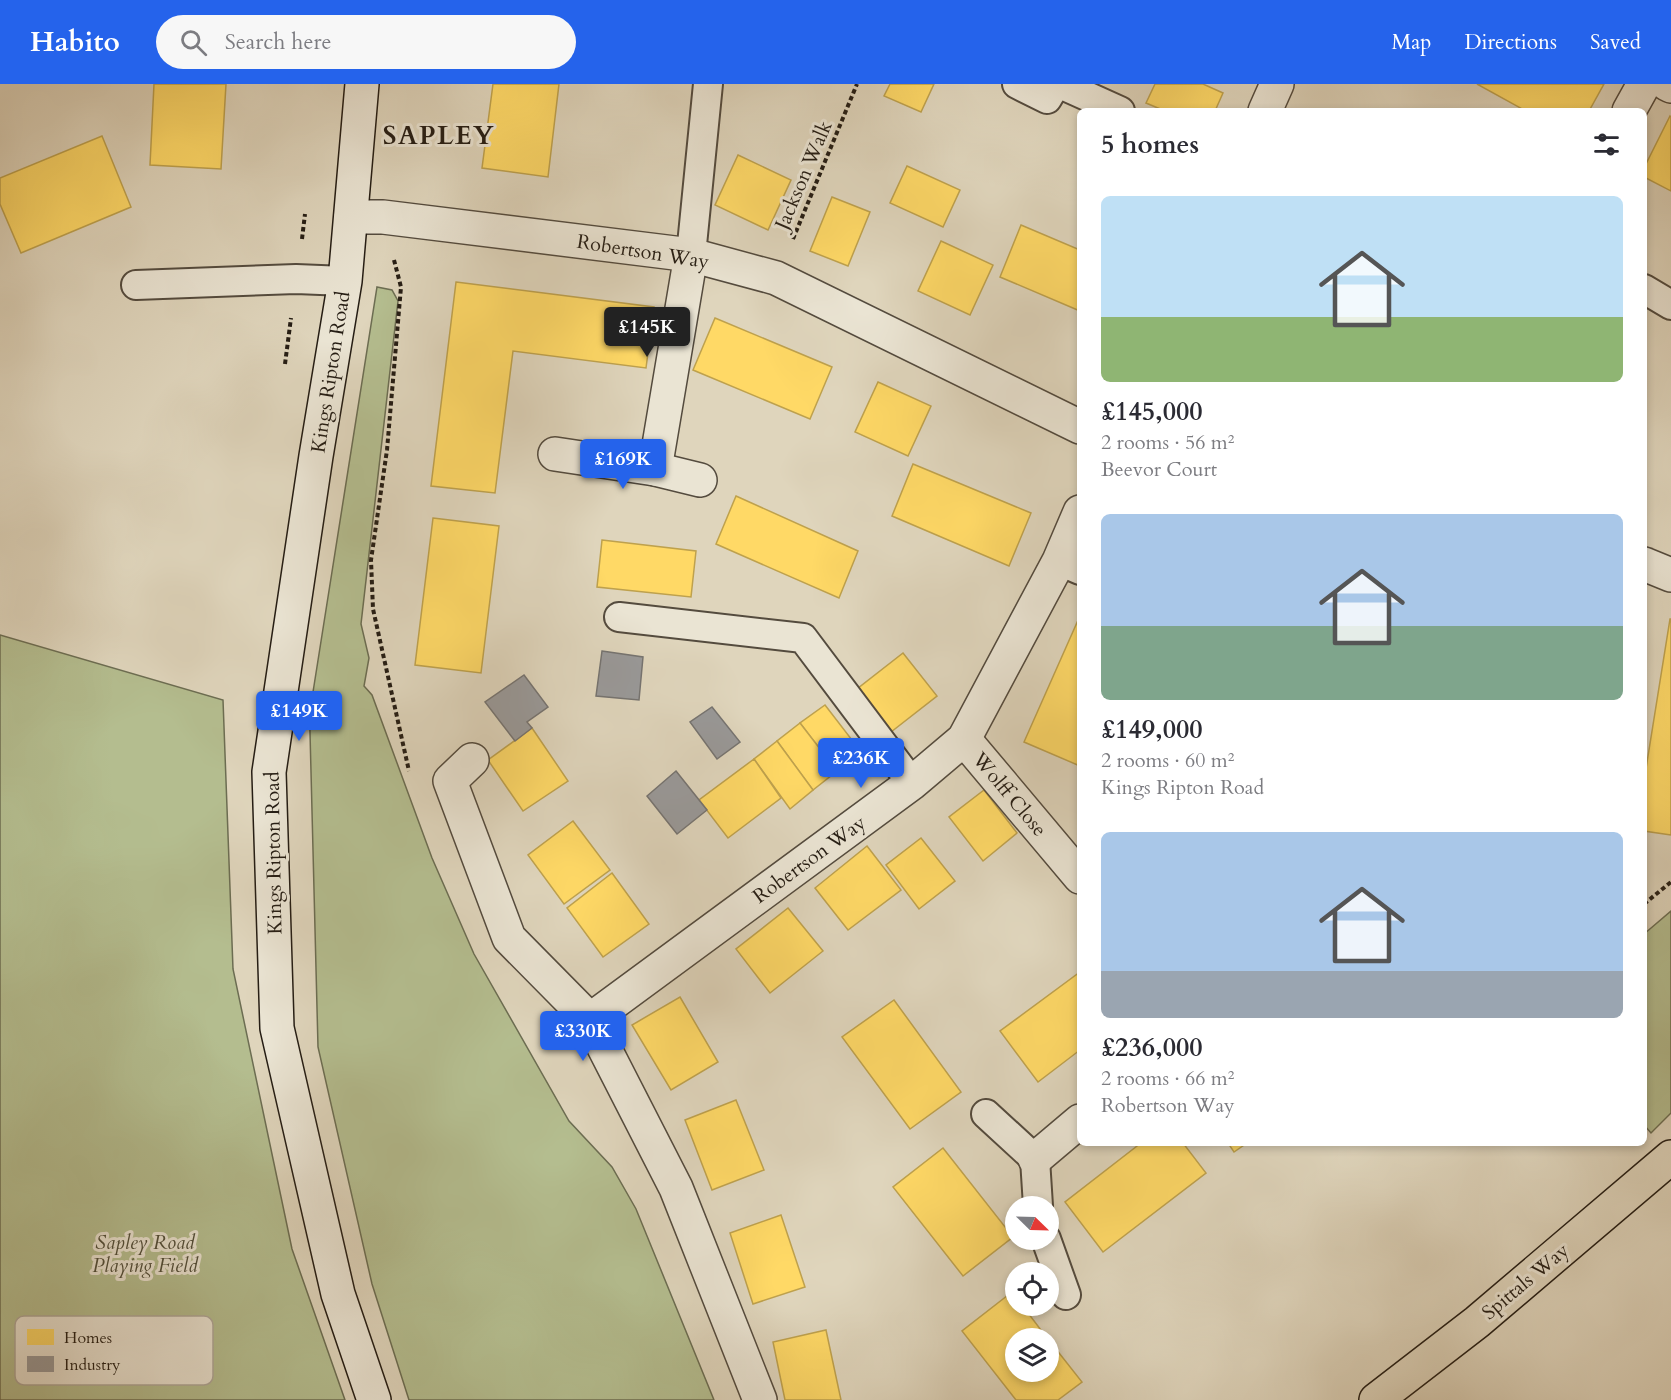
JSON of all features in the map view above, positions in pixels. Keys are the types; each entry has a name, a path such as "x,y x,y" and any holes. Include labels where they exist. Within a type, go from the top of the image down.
{"highway":[{"name":"Spittals Way","path":"1376,1400 1477,1322 1671,1156"}],"street":[{"name":"Kings Ripton Road","path":"362,84 345,281 316,456 269,772 278,1028 338,1294 374,1400"},
{"path":"1631,108 1644,84"},
{"path":"1667,84 1671,86"},
{"name":"Robertson Way","path":"351,218 383,217 690,255 776,278 1077,426"},
{"path":"655,469 690,255"},
{"path":"555,454 655,469 700,480"},
{"name":"Robertson Way","path":"590,1020 912,783 963,739 1070,566 1077,528"},
{"path":"1647,565 1671,575"},
{"name":"Wolff Close","path":"963,739 1077,873"},
{"path":"472,760 450,781 509,938 590,1020 676,1188 760,1400"},
{"path":"1035,1159 1077,1124"}],"lane":[{"path":"690,255 708,84"},
{"path":"1017,84 1047,99 1058,84 1113,108"},
{"path":"136,285 296,279 345,281"},
{"path":"1647,291 1671,305"},
{"path":"619,617 803,638 912,783"},
{"path":"986,1114 1035,1159 1037,1196"},
{"path":"1050,1250 1066,1295"}],"path":[{"name":"Jackson Walk","path":"776,278 857,84"},
{"path":"383,217 401,287 387,450 371,560 374,609 412,782"},
{"path":"1647,902 1671,882"}],"green space":[{"path":"377,287 392,290 398,301 361,624 369,658 364,686 372,695 432,858 474,954 569,1121 612,1167 636,1209 714,1400 409,1400 372,1284 318,1047 309,693 313,692"},
{"name":"Sapley Road Playing Field","path":"0,635 223,700 233,969 292,1249 345,1400 0,1400"},
{"path":"1671,911 1671,1113 1651,1133 1647,1128 1647,931"}],"building: Homes":[{"path":"154,84 226,84 221,169 150,165"},
{"path":"493,84 559,84 548,177 482,168"},
{"path":"890,84 934,84 921,112 884,96"},
{"path":"1155,84 1203,84 1223,93 1216,108 1158,108 1146,103"},
{"path":"1477,84 1604,84 1591,108 1521,108"},
{"path":"1670,116 1671,191 1647,179 1647,162"},
{"path":"102,136 131,207 21,253 0,204 0,178"},
{"path":"738,155 791,180 768,230 715,205"},
{"path":"907,166 960,190 943,227 890,203"},
{"path":"832,197 870,212 848,266 810,251"},
{"path":"1021,225 1077,249 1077,310 1000,277"},
{"path":"941,241 993,265 970,315 918,291"},
{"path":"456,282 654,307 646,368 513,351 495,493 431,486"},
{"path":"715,318 832,367 810,419 693,370"},
{"path":"878,382 931,406 908,456 855,432"},
{"path":"913,464 1031,513 1009,566 892,516"},
{"path":"736,496 858,551 839,598 716,544"},
{"path":"433,518 499,526 481,673 415,665"},
{"path":"602,540 696,551 691,597 597,587"},
{"path":"1671,619 1671,835 1647,831 1647,762"},
{"path":"1077,623 1077,765 1024,742"},
{"path":"903,653 937,696 891,732 857,689"},
{"path":"825,705 862,753 837,771 800,723"},
{"path":"800,723 837,771 813,790 777,741"},
{"path":"532,728 568,781 523,811 488,760"},
{"path":"777,741 813,790 790,809 754,759"},
{"path":"754,759 781,798 728,838 699,800"},
{"path":"984,790 1017,833 983,861 949,817"},
{"path":"573,821 610,870 564,904 528,855"},
{"path":"921,838 955,881 919,909 886,865"},
{"path":"867,846 901,890 848,930 815,888"},
{"path":"612,873 649,924 603,957 567,908"},
{"path":"788,908 823,951 770,993 736,949"},
{"path":"1077,974 1077,1052 1038,1082 1000,1031"},
{"path":"680,997 718,1062 671,1090 632,1025"},
{"path":"894,1000 961,1092 910,1129 842,1037"},
{"path":"736,1100 764,1170 712,1190 685,1120"},
{"path":"1137,1146 1185,1146 1206,1173 1103,1252 1065,1202"},
{"path":"1230,1146 1243,1146 1234,1152"},
{"path":"943,1148 1005,1227 1005,1243 963,1276 893,1187"},
{"path":"781,1215 805,1287 753,1304 730,1233"},
{"path":"1005,1297 1005,1316 1030,1316 1039,1328 1005,1328 1005,1382 1059,1382 1059,1353 1082,1382 1058,1400 1016,1400 962,1331"},
{"path":"826,1330 841,1400 785,1400 773,1342"}],"building: Industry":[{"path":"602,651 643,657 639,700 596,696"},
{"path":"524,675 548,707 527,722 532,728 515,741 485,702"},
{"path":"712,707 740,742 717,759 690,722"},
{"path":"676,771 707,810 677,834 647,796"}],"district":[{"name":"SAPLEY","path":"439,135"}]}
